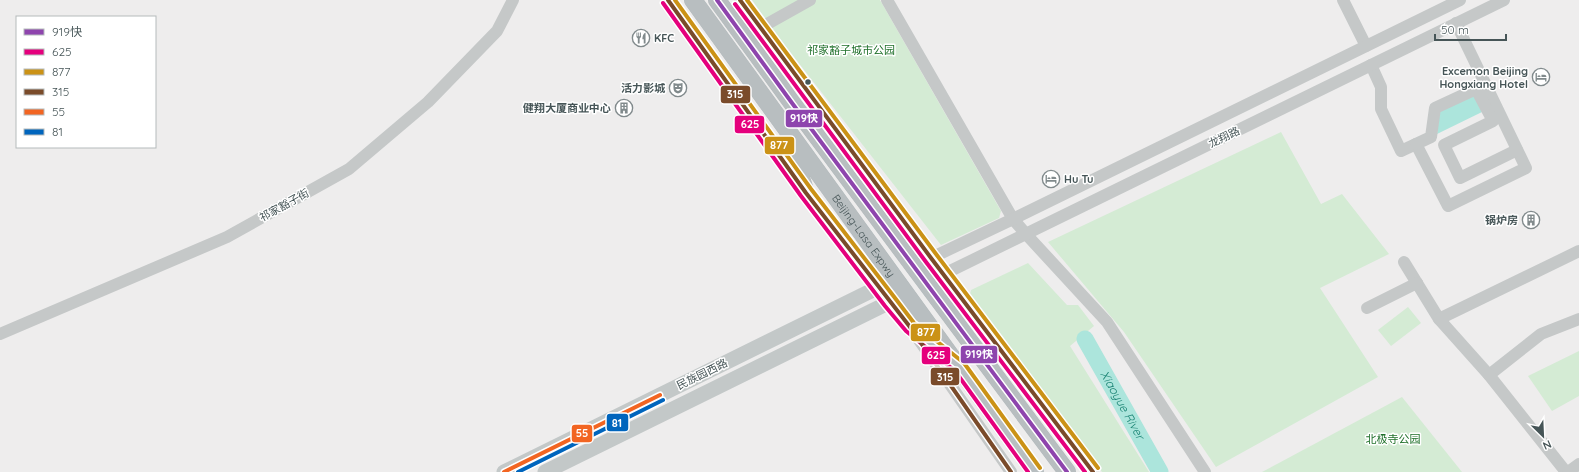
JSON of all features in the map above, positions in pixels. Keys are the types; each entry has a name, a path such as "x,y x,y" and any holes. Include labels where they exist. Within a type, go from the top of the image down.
{"highway":[{"name":"Beijing-Lasa Expwy","path":"693,0 1033,470"},
{"name":"Beijing-Lasa Expwy","path":"717,0 1067,472"},
{"path":"782,122 806,193"},
{"path":"910,327 959,366"}],"main road":[{"name":"民族园西路","path":"504,472 879,287"},
{"name":"民族园西路","path":"548,471 890,302"}],"street":[{"name":"祁家豁子街","path":"0,334 227,237 349,169 428,102 444,86 497,31 513,0"},
{"path":"668,0 806,193 910,327 1011,472"},
{"path":"740,0 931,258 1093,472"},
{"path":"760,28 810,0"},
{"path":"887,0 1013,219 1107,322 1205,472"},
{"path":"1343,0 1366,46"},
{"name":"龙翔路","path":"931,258 1366,46 1448,3 1460,0"},
{"name":"龙翔路","path":"944,274 1025,233 1504,0"},
{"path":"1421,144 1448,206 1526,168 1479,81 1456,24"},
{"path":"1370,65 1381,87 1381,109 1401,151 1421,144 1431,137 1435,108 1476,89 1493,121 1444,145 1460,178 1517,150"},
{"path":"1439,319 1579,251"},
{"path":"1404,262 1439,319 1489,375 1567,472 1579,464"},
{"path":"1367,308 1417,283"},
{"path":"1489,375 1541,334 1579,319"}],"green space":[{"name":"祁家豁子城市公园","path":"752,0 880,0 1001,211 999,218 941,245 783,43"},
{"path":"1281,132 1321,204 1342,194 1389,254 1320,288 1378,377 1216,467 1124,332 1048,242"},
{"path":"1028,263 1067,305 1078,305 1094,326 1070,346 1149,472 1102,472 969,298 971,290"},
{"path":"1408,307 1421,323 1391,346 1378,330"},
{"path":"1579,351 1579,396 1552,411 1528,376"},
{"name":"北极寺公园","path":"1402,397 1462,472 1262,472"}],"shaded area":[{"path":"1474,95 1482,112 1437,134 1440,110"}],"waterway":[{"name":"Xiaoyue River","path":"1085,339 1160,472"}],"transit line":[{"name":"315","path":"668,0 806,193 910,327 1011,472"},
{"name":"877","path":"675,0 811,189 914,323 964,363 1040,468"},
{"name":"919快","path":"717,0 1067,472"},
{"name":"315","path":"740,0 931,258 1093,472"},
{"name":"877","path":"747,0 1098,468"},
{"name":"625","path":"663,3 801,196 885,306 906,331 955,371 1028,472"},
{"name":"625","path":"735,4 926,262 1085,472"},
{"name":"55","path":"504,472 660,395"},
{"name":"81","path":"518,472 663,400"}],"place":[{"name":"KFC","path":"641,38"},
{"name":"Excemon Beijing Hongxiang Hotel","path":"1541,77"},
{"name":"活力影城","path":"678,88"},
{"name":"健翔大厦商业中心","path":"624,108"},
{"name":"Hu Tu","path":"1051,179"},
{"name":"锅炉房","path":"1531,220"}]}
